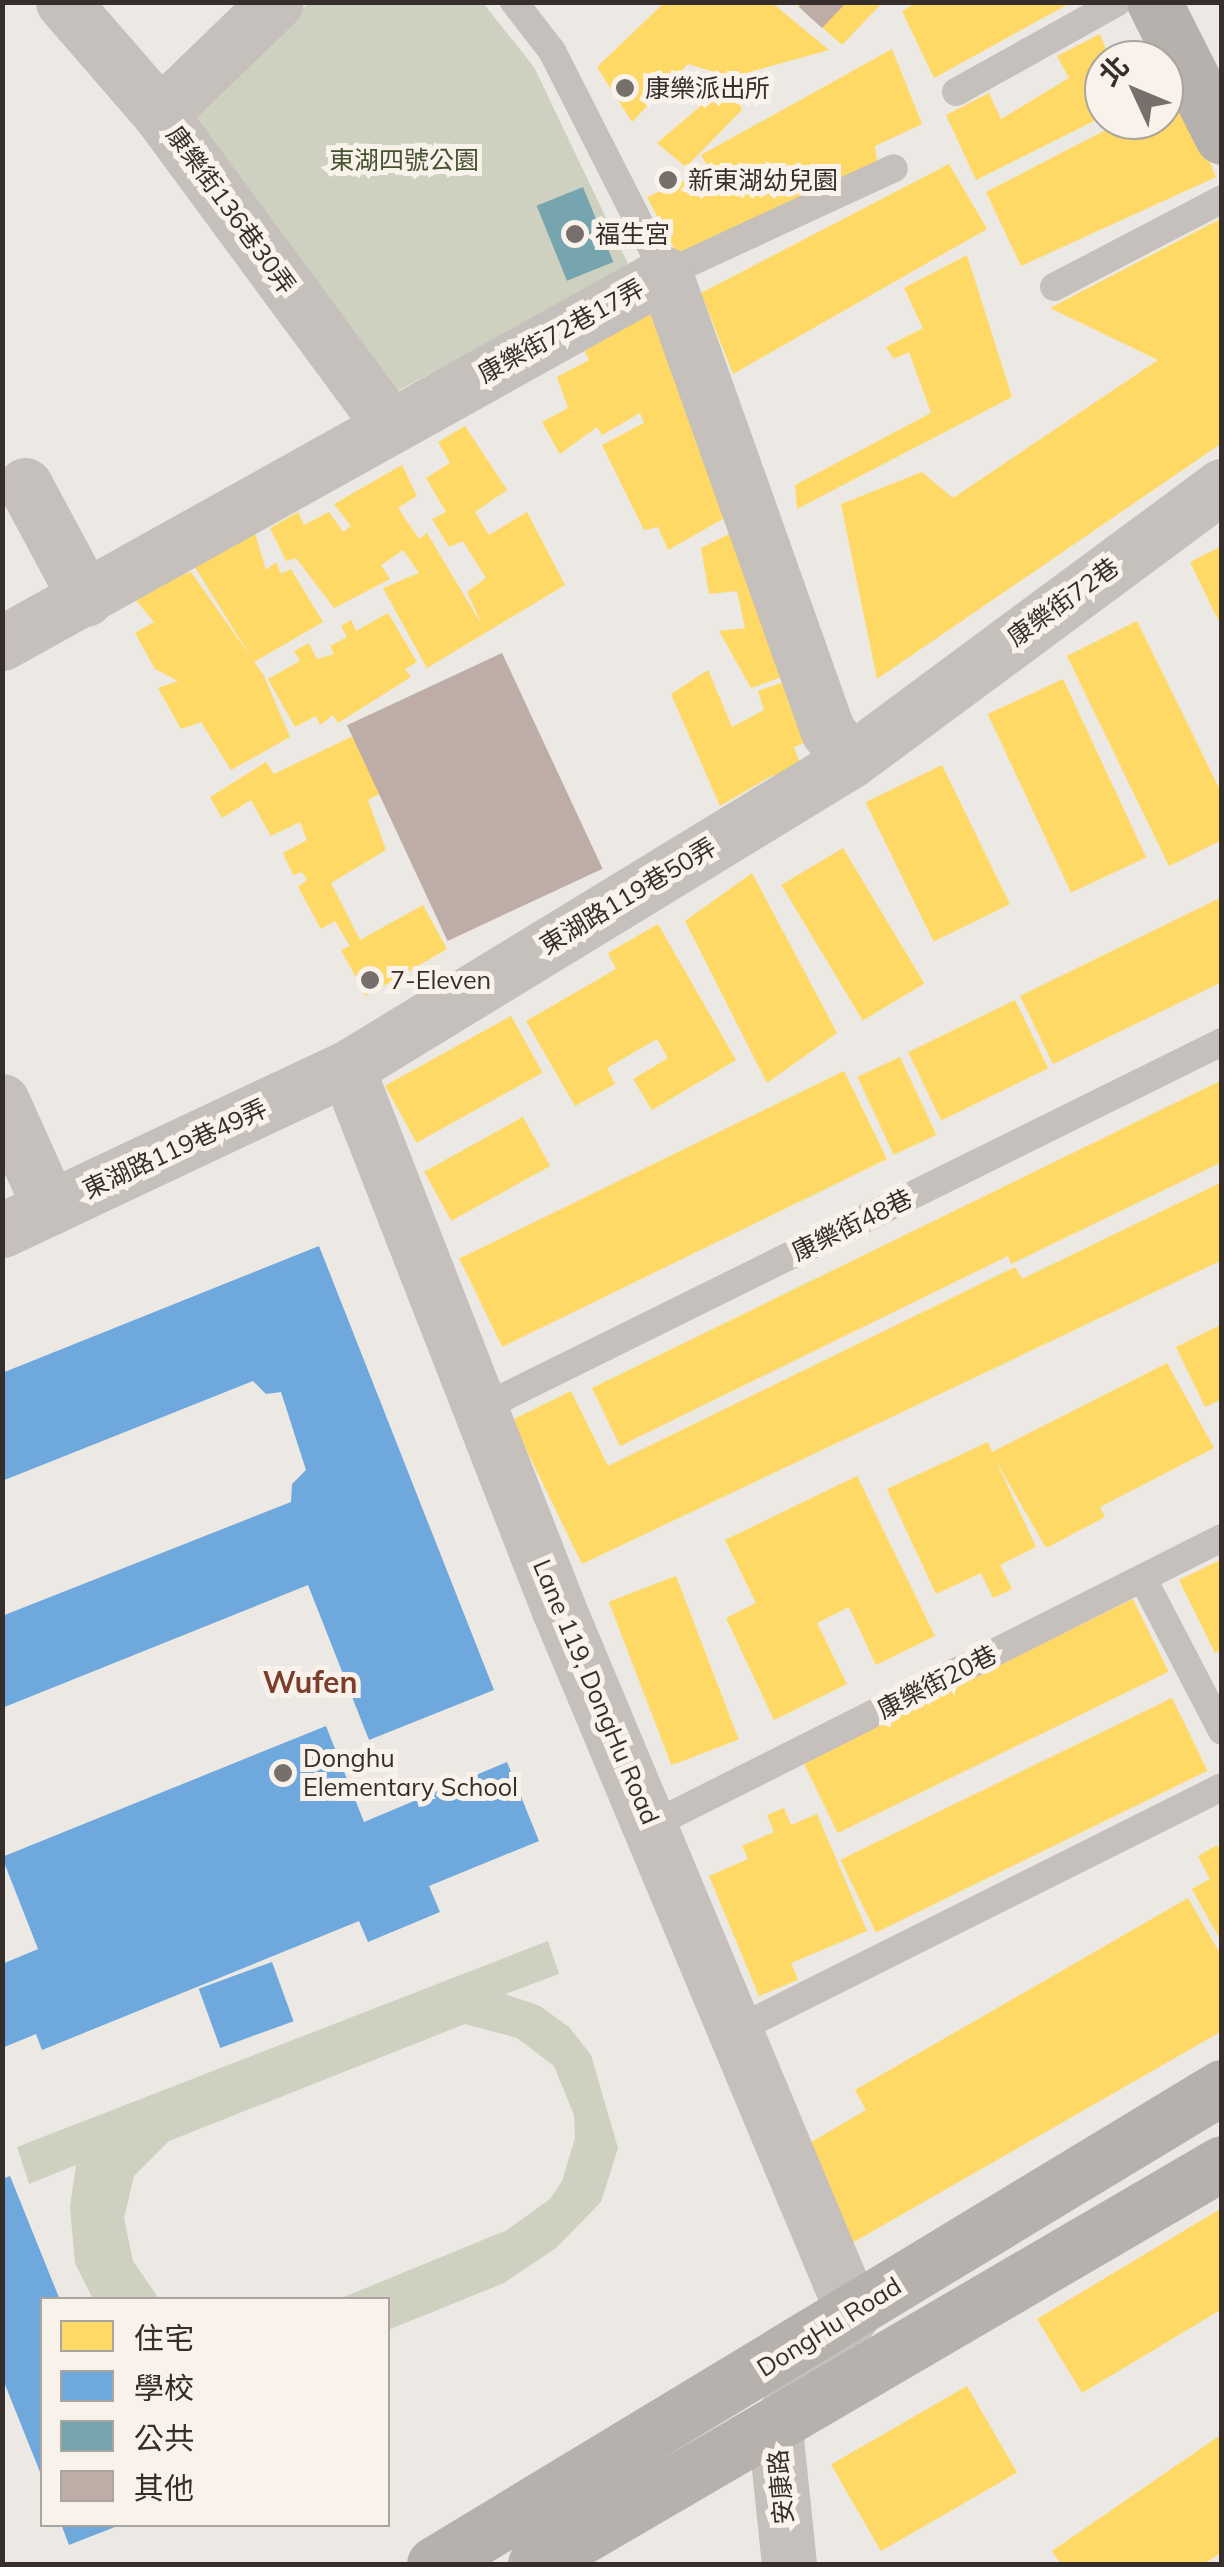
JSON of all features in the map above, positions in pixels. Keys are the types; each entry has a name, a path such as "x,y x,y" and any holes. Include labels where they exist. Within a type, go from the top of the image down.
{"street":[{"name":"康樂街136巷30弄","path":"63,2 160,114 390,426"},
{"path":"160,114 276,2"},
{"path":"1154,2 1222,137"},
{"name":"康樂街72巷17弄","path":"2,643 665,274 828,731 850,761"},
{"path":"25,486 86,599"},
{"name":"康樂街72巷","path":"904,718 1222,486"},
{"name":"東湖路119巷50弄","path":"347,1068 850,761 904,718"},
{"name":"東湖路119巷49弄","path":"26,1219 347,1068"},
{"name":"Lane 119, DongHu Road","path":"347,1068 559,1610 652,1825 732,2032 853,2313"},
{"path":"2,1102 26,1219"},
{"name":"DongHu Road","path":"434,2564 1222,2087"},
{"path":"535,2564 776,2429 1222,2163"},
{"name":"安康路","path":"789,2564 776,2429 853,2313"}],"lane":[{"path":"514,2 552,51 665,274 894,168"},
{"path":"956,92 1118,2"},
{"path":"1054,286 1222,199"},
{"name":"康樂街48巷","path":"482,1408 1222,1042"},
{"name":"康樂街20巷","path":"652,1825 1222,1538"},
{"path":"1144,1578 1222,1731"},
{"path":"732,2032 1222,1787"}],"green space":[{"name":"東湖四號公園","path":"309,3 483,3 534,67 630,268 386,397 177,118"},
{"path":"548,1941 559,1974 505,1994 540,2006 569,2027 591,2055 618,2148 601,2202 556,2248 504,2283 390,2329 390,2297 344,2297 507,2230 550,2199 562,2181 575,2138 574,2115 554,2066 517,2038 465,2024 169,2141 134,2176 124,2218 133,2261 158,2297 92,2297 75,2263 70,2207 76,2165 29,2184 17,2147"}],"building: 住宅":[{"path":"665,2 771,2 829,50 731,77 688,64 632,122 597,67"},
{"path":"794,2 883,2 842,45"},
{"path":"918,2 1072,2 934,78 902,11"},
{"path":"1084,42 1084,126 976,180 946,115 989,93 1001,119 1069,78 1057,56"},
{"path":"892,49 922,124 875,146 877,161 678,256 647,197 710,170 701,155"},
{"path":"729,82 742,110 686,167 657,143"},
{"path":"1184,98 1216,177 1021,266 986,192 1086,140 1184,140"},
{"path":"949,164 987,229 733,374 701,293"},
{"path":"1222,218 1222,443 877,679 841,504 922,472 953,498 1158,360 1050,308"},
{"path":"967,255 1012,397 797,509 795,485 931,413 909,352 894,359 886,347 923,328 904,288"},
{"path":"655,303 737,511 668,550 658,527 644,530 602,445 644,423 640,413 602,435 597,427 560,454 542,422 568,408 557,377 589,360 579,338"},
{"path":"465,426 507,490 475,512 489,535 527,512 565,585 427,668 383,588 419,573 403,550 381,565 390,579 334,608 296,558 286,561 270,528 298,512 304,525 329,512 343,532 351,526 334,504 402,465 417,496 398,508 419,539 427,533 483,627 467,592 486,578 463,541 449,547 432,519 446,512 426,478 450,463 438,442"},
{"path":"749,524 802,670 751,688 719,631 745,628 737,591 709,594 701,548"},
{"path":"253,527 266,570 276,562 281,574 291,569 323,622 254,662 190,559"},
{"path":"1222,546 1222,628 1190,562"},
{"path":"191,572 264,676 290,737 231,770 201,722 181,729 158,688 178,681 155,669 135,633 154,622 130,593"},
{"path":"388,613 417,662 405,669 411,677 338,723 333,715 320,725 316,716 295,727 268,679 300,661 294,651 309,643 317,659 334,654 330,646 347,637 341,626 351,620 356,631"},
{"path":"1137,621 1222,794 1222,840 1169,866 1067,656"},
{"path":"708,670 732,727 764,710 758,691 806,674 818,737 794,747 806,779 781,794 773,775 720,806 671,694"},
{"path":"1063,679 1146,858 1071,893 988,714"},
{"path":"353,736 381,793 368,800 386,850 331,883 360,940 423,905 447,949 366,996 341,950 350,946 335,921 321,929 298,887 307,880 302,872 293,875 283,853 307,840 300,822 271,836 251,800 222,818 210,797 266,762 274,774"},
{"path":"942,765 1010,904 934,942 866,802"},
{"path":"843,848 924,983 863,1021 781,885"},
{"path":"752,873 837,1033 767,1083 685,921"},
{"path":"1222,897 1222,982 1053,1064 1020,996"},
{"path":"658,924 736,1060 652,1110 633,1079 668,1058 657,1039 607,1068 615,1084 575,1106 526,1021 616,969 608,953"},
{"path":"1015,1000 1048,1068 941,1120 908,1052"},
{"path":"511,1016 543,1073 417,1143 385,1086"},
{"path":"900,1057 936,1135 894,1155 857,1077"},
{"path":"844,1071 887,1159 502,1347 459,1259"},
{"path":"1222,1080 1222,1162 1011,1264 1008,1256 620,1446 592,1388"},
{"path":"523,1117 550,1166 451,1221 424,1172"},
{"path":"1222,1182 1222,1260 582,1564 512,1420 571,1391 608,1466 1015,1267 1022,1279"},
{"path":"1222,1324 1222,1399 1205,1407 1176,1347"},
{"path":"1167,1363 1214,1448 1100,1507 1105,1517 1046,1548 995,1459 1036,1547 1000,1565 1012,1589 993,1598 981,1573 936,1594 887,1489 988,1442 992,1452"},
{"path":"857,1476 935,1636 876,1665 849,1607 817,1623 847,1684 774,1720 726,1618 756,1603 725,1540"},
{"path":"1222,1559 1222,1650 1215,1653 1179,1580"},
{"path":"676,1576 739,1739 671,1765 609,1602"},
{"path":"1133,1599 1169,1672 838,1833 802,1760"},
{"path":"1172,1698 1208,1771 876,1933 840,1860"},
{"path":"784,1808 791,1825 817,1814 867,1931 791,1963 798,1980 759,1996 709,1876 748,1859 742,1846 774,1832 767,1815"},
{"path":"1217,1845 1222,1854 1222,1943 1192,1889 1210,1879 1198,1856"},
{"path":"1188,1898 1222,1957 1222,2031 845,2247 791,2154 866,2110 855,2090"},
{"path":"1222,2208 1222,2309 1082,2393 1037,2319"},
{"path":"967,2386 1017,2473 881,2551 831,2464"},
{"path":"1222,2434 1222,2552 1204,2564 1061,2564 1052,2551"}],"building: 學校":[{"path":"319,1246 494,1690 369,1740 308,1585 2,1708 2,1616 291,1502 292,1484 306,1470 281,1392 266,1394 253,1381 2,1481 2,1373"},
{"path":"326,1726 364,1822 507,1762 539,1841 429,1886 440,1912 368,1942 359,1921 42,2050 36,2034 2,2048 2,1964 38,1949 2,1857"},
{"path":"272,1962 294,2021 220,2048 199,1989"},
{"path":"10,2176 59,2297 40,2297 40,2472 2,2377 2,2179"},
{"path":"62,2527 115,2527 69,2545"}],"building: 公共":[{"name":"福生宮","path":"583,187 613,262 567,281 537,206"}],"building: 其他":[{"path":"803,2 847,2 822,28 799,7"},
{"path":"502,653 603,869 448,941 347,725"}],"place":[{"name":"康樂派出所","path":"625,88"},
{"name":"新東湖幼兒園","path":"668,180"},
{"name":"福生宮","path":"575,234"},
{"name":"7-Eleven","path":"370,980"},
{"name":"Donghu Elementary School","path":"283,1773"}],"district":[{"name":"Wufen","path":"310,1682"}]}
